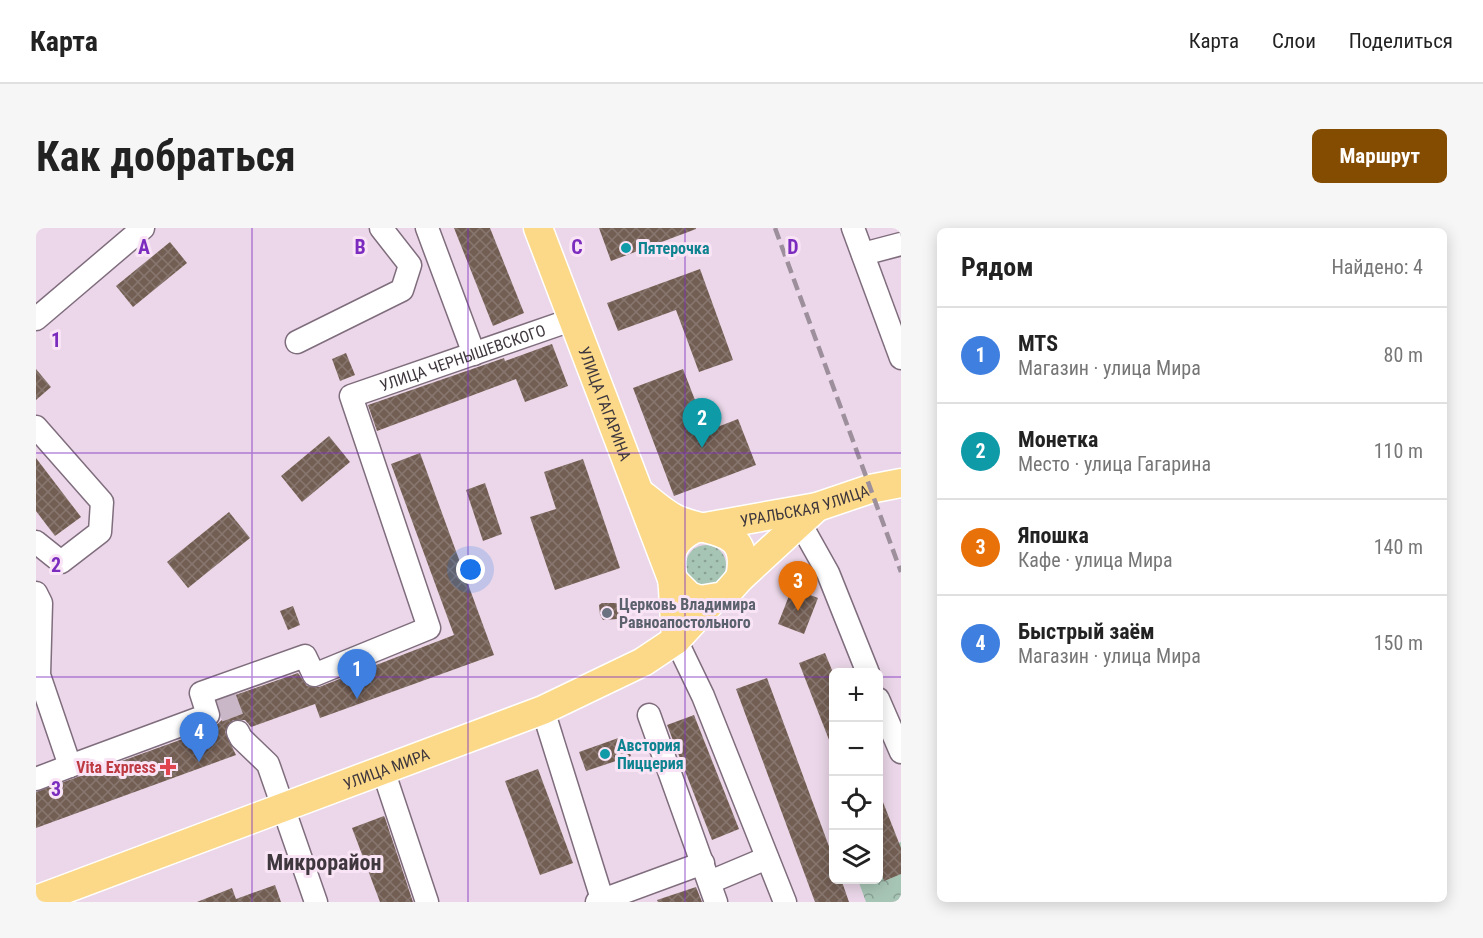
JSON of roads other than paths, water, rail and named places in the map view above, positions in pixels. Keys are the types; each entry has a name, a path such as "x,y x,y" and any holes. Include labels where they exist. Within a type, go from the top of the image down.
{"main road":[{"name":"УЛИЦА ГАГАРИНА","path":"538,228 672,579"},
{"name":"УРАЛЬСКАЯ УЛИЦА","path":"706,528 809,515 870,489 901,483"},
{"path":"640,493 675,519 728,535 736,544 742,566 740,578"},
{"path":"672,579 689,596 700,600 712,600 724,596 740,578 809,515"},
{"path":"676,640 672,579 669,567 676,544 684,535 706,528"},
{"name":"УЛИЦА МИРА","path":"37,898 543,710 643,662 676,640 712,600"}],"street":[{"path":"36,319 143,228"},
{"path":"297,342 402,290 410,265 381,228"},
{"path":"427,228 474,354"},
{"path":"853,228 901,358"},
{"path":"863,254 901,244"},
{"name":"УЛИЦА ЧЕРНЫШЕВСКОГО","path":"70,766 208,715 201,693 223,691 305,656 314,675 429,628 351,396 574,319"},
{"path":"36,427 38,425 102,502 100,532 61,562 36,542"},
{"path":"809,515 828,573 866,668"},
{"path":"36,593 40,603 39,675 70,766 36,779"},
{"path":"676,640 703,696 785,902"},
{"path":"883,709 901,752"},
{"path":"543,710 601,901 710,882 767,858"},
{"path":"649,716 710,882"},
{"path":"238,732 241,738 268,764 316,902"},
{"path":"383,770 427,902"}],"tunnel":[{"path":"225,697 238,732"}],"railway":[{"path":"775,228 901,572"}],"place":[{"name":"Пятерочка","path":"626,248"},
{"name":"Монетка","path":"702,448"},
{"name":"Япошка","path":"798,611"},
{"name":"Церковь Владимира Равноапостольного","path":"607,613"},
{"name":"MTS","path":"357,699"},
{"name":"Австория Пиццерия","path":"605,754"},
{"name":"Быстрый заём","path":"199,762"},
{"name":"Vita Express","path":"168,767"}],"district":[{"name":"Микрорайон","path":"324,862"}]}
